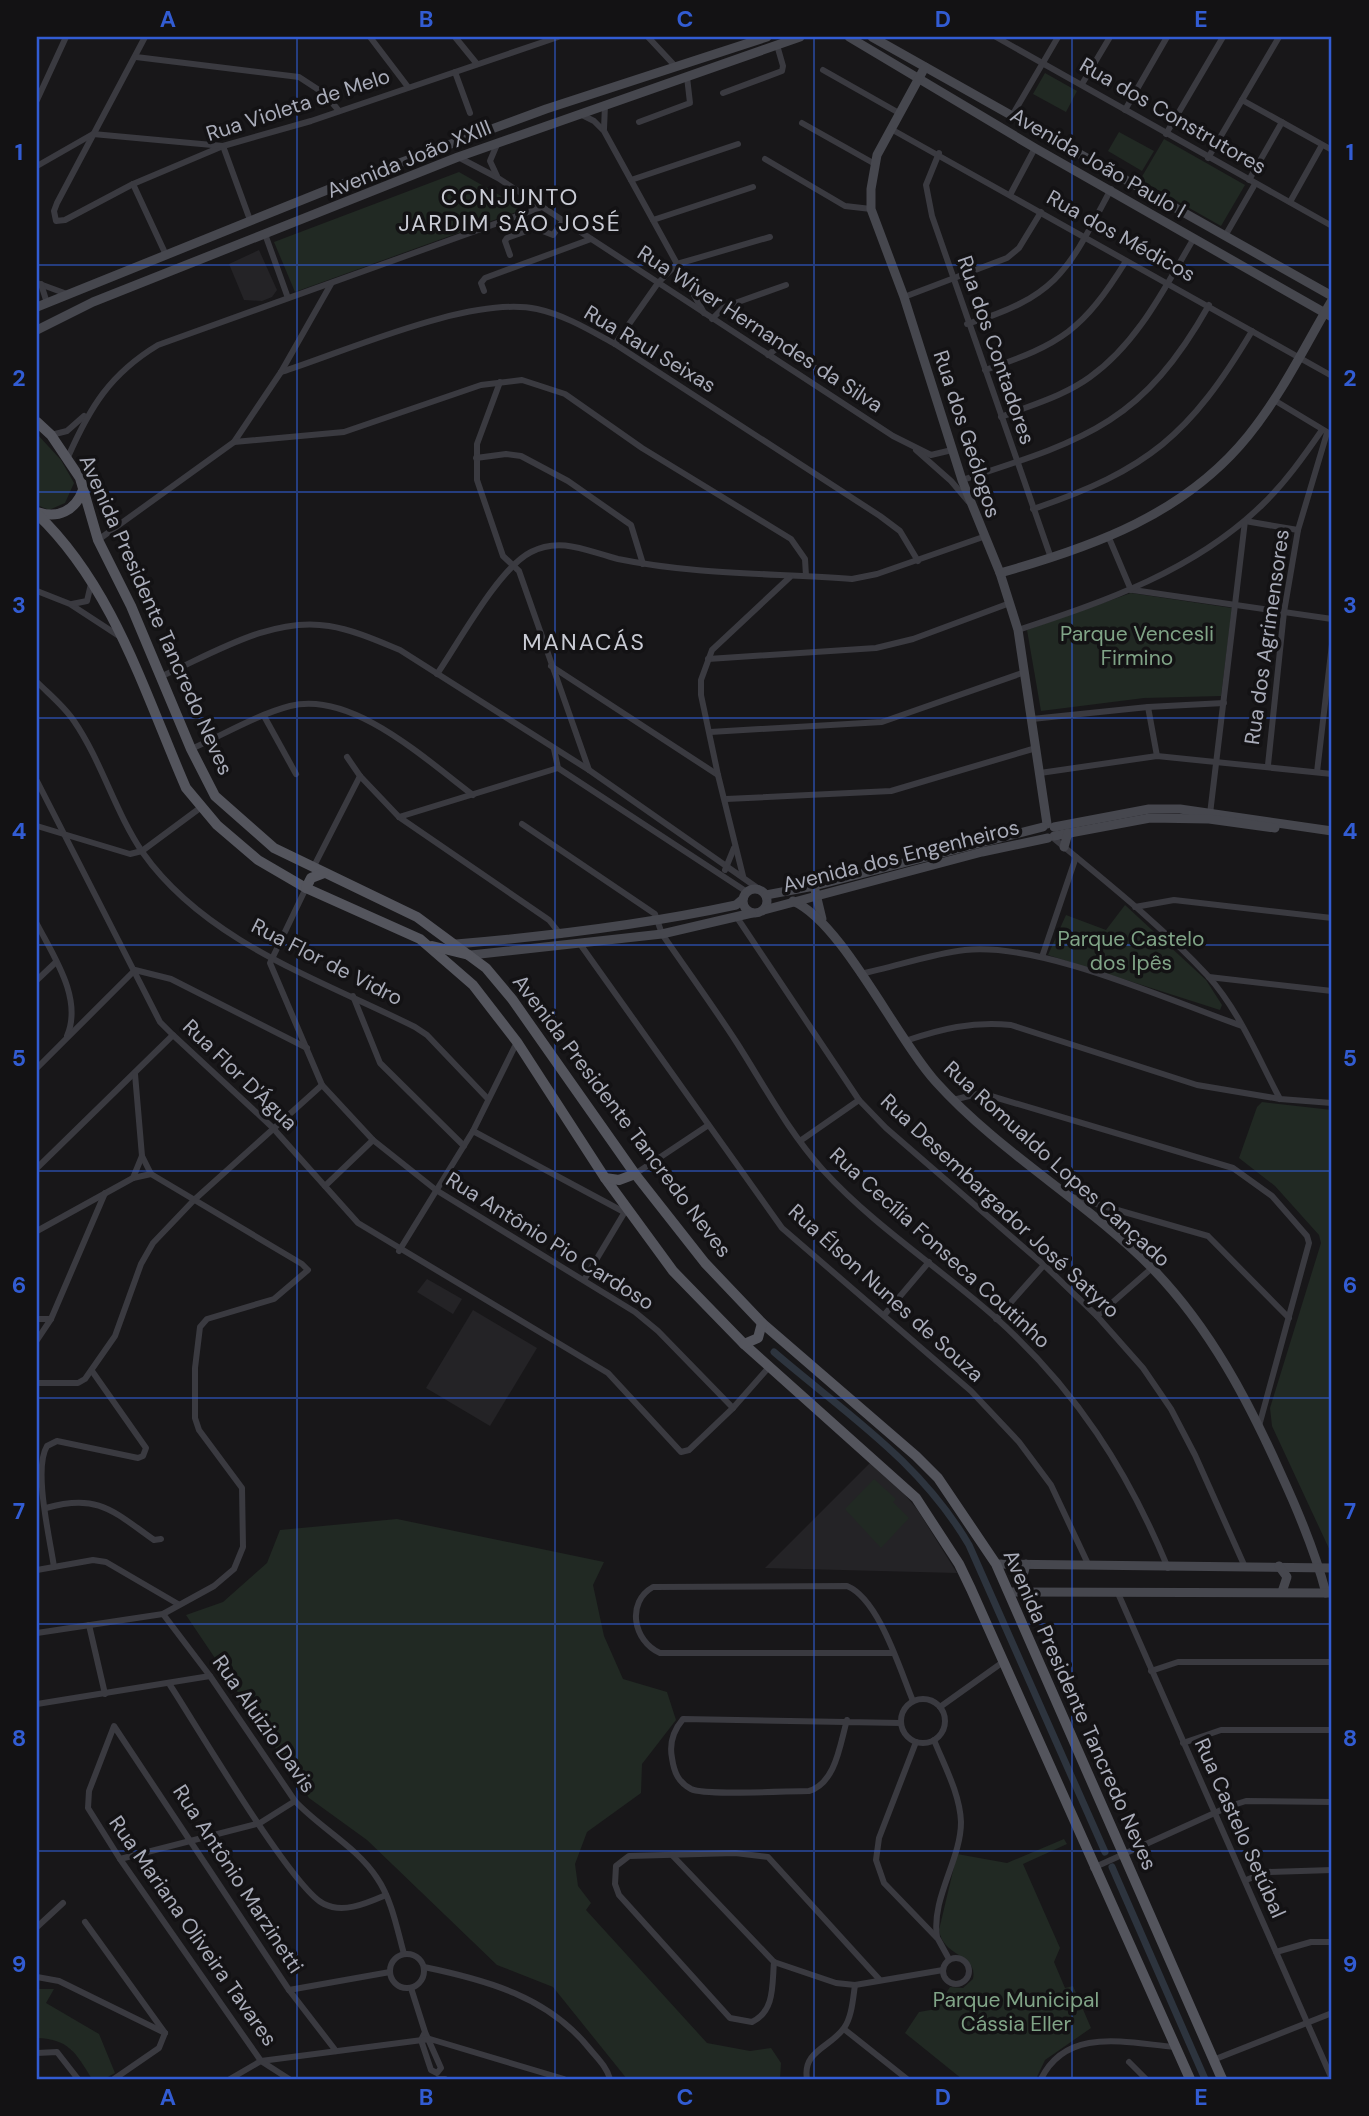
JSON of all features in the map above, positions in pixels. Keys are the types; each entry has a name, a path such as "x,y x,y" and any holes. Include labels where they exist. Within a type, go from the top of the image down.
{"main road":[{"name":"Avenida Presidente Tancredo Neves","path":"37,422 68,457 83,489 98,540 131,606 191,749 215,796 274,848 417,917 471,955 512,999 635,1174 705,1264 774,1335 924,1463 962,1509 996,1564 1009,1592 1119,1856 1222,2079"},
{"path":"37,513 50,516 62,514 75,505 83,489"},
{"name":"Avenida Presidente Tancredo Neves","path":"37,513 91,579 121,637 186,788 200,807 236,844 306,888 420,939 472,985 517,1042 626,1211 673,1271 744,1344 916,1498 959,1564 1189,2079"},
{"path":"306,888 312,878 324,873"},
{"path":"420,939 443,951 471,955"},
{"path":"605,1178 619,1180 635,1174"},
{"path":"744,1344 758,1338 762,1324"},
{"path":"759,1357 760,1343 774,1335"}],"street":[{"path":"37,100 66,37"},
{"path":"37,166 93,134 145,37"},
{"path":"370,37 408,88"},
{"path":"455,37 477,64"},
{"name":"Rua Violeta de Melo","path":"93,134 54,211 56,221 65,220 133,184 223,146 339,111 554,37"},
{"path":"648,37 676,67"},
{"name":"Avenida João XXIII","path":"37,307 250,220 546,109 767,37"},
{"name":"Avenida João XXIII","path":"37,330 93,302 458,157 800,37"},
{"name":"Avenida João Paulo I","path":"849,37 1035,148 1329,314"},
{"name":"Avenida João Paulo I","path":"872,37 1013,114 1332,298"},
{"name":"Rua dos Construtores","path":"997,37 1208,158 1331,222"},
{"path":"1013,114 1058,37"},
{"path":"1082,85 1110,37"},
{"path":"1125,110 1167,37"},
{"path":"1166,134 1223,37"},
{"path":"1208,158 1279,37"},
{"path":"723,93 782,71 777,45"},
{"path":"136,57 299,78 319,89 339,111"},
{"name":"Rua dos Geólogos","path":"925,66 874,164 872,209 904,297 962,480 983,537 1000,573 1018,630 1050,831"},
{"path":"823,70 899,113"},
{"path":"455,72 470,113"},
{"path":"639,122 690,103 687,77"},
{"path":"37,88 45,84"},
{"path":"1242,100 1332,150"},
{"path":"604,131 602,117 606,105"},
{"path":"579,114 594,121 604,131 705,315"},
{"path":"1225,236 1282,122"},
{"path":"802,123 874,164"},
{"name":"Rua dos Médicos","path":"891,128 1332,376"},
{"path":"93,134 223,146 250,220"},
{"path":"498,142 490,161 498,178"},
{"path":"631,180 738,144"},
{"path":"1290,202 1322,145"},
{"path":"1010,195 1035,148"},
{"name":"Rua dos Contadores","path":"939,153 926,185 927,199 1051,558"},
{"name":"Rua Wiver Hernandes da Silva","path":"458,157 498,178 712,320 912,447 951,481 973,507"},
{"path":"765,159 845,206 872,209"},
{"path":"133,184 166,254"},
{"path":"653,220 753,187"},
{"path":"968,324 1021,305 1050,286 1085,237 1111,189"},
{"path":"51,435 67,431 88,412 120,372 158,345 542,207"},
{"path":"904,297 995,265 1013,254 1041,212"},
{"path":"510,255 505,241 507,238 535,228 553,235 563,221"},
{"path":"265,234 288,298"},
{"path":"615,344 658,284 677,264 769,237"},
{"path":"1001,417 1065,392 1098,371 1134,335 1194,238"},
{"path":"484,290 481,283 485,278 591,239"},
{"path":"985,370 1043,349 1077,328 1103,298 1126,261"},
{"path":"39,283 69,295"},
{"path":"39,283 47,303"},
{"path":"98,540 234,442 281,372 331,284"},
{"path":"712,320 723,307 786,285"},
{"path":"93,286 89,294 93,302"},
{"path":"1000,573 1109,538 1164,508 1212,474 1249,436 1274,400 1329,314 1332,298"},
{"path":"962,480 1069,443 1124,412 1169,368 1186,346 1209,305"},
{"name":"Rua Raul Seixas","path":"281,372 476,308 511,306 539,309 574,322 615,344 894,525 907,540 918,561"},
{"path":"1033,509 1106,482 1153,454 1211,397 1252,331"},
{"path":"768,355 781,345 820,371"},
{"path":"234,442 344,432 481,385 522,380 543,384 565,394 642,448 791,539 805,559 806,576"},
{"path":"500,382 477,444 477,480 503,556 519,571 589,770"},
{"path":"1018,630 1131,590 1193,558 1245,521 1327,432 1274,400"},
{"path":"68,457 88,412"},
{"name":"Rua dos Agrimensores","path":"1268,765 1284,612 1298,530 1327,432"},
{"name":"Rua Wiver Hernandes da Silva","path":"912,447 931,455 952,450"},
{"path":"476,458 506,454 521,456 568,481 631,524 643,564"},
{"path":"1245,521 1298,530"},
{"path":"1209,816 1245,521"},
{"path":"437,674 513,564 532,550 556,544 578,546 643,564 692,571 865,578 983,537"},
{"path":"1109,538 1131,590"},
{"path":"743,876 718,775 701,695 701,680 708,659 719,642 790,577"},
{"path":"70,604 87,601 91,593 91,579"},
{"path":"1131,590 1332,619"},
{"path":"37,591 70,604 121,637"},
{"path":"708,659 876,649 913,639 1010,603"},
{"path":"162,677 243,639 278,628 328,626 377,640 400,650 589,770 743,876 762,892 768,903 764,910 662,934 471,955"},
{"path":"1317,772 1332,644"},
{"path":"550,664 718,775"},
{"path":"710,732 855,726 882,722 1025,672"},
{"name":"Rua Flor de Vidro","path":"37,682 72,718 142,851 158,873 198,911 271,958 427,1035 488,1099"},
{"path":"1032,719 1148,707 1224,703"},
{"path":"191,749 290,706 309,704 335,708 363,718 472,795"},
{"path":"1148,707 1157,756"},
{"path":"264,716 296,774"},
{"path":"726,799 891,790 1036,748"},
{"path":"554,749 558,768 722,875 745,896 746,909 752,913"},
{"path":"1040,773 1157,756 1268,765 1332,774"},
{"path":"347,757 360,776 399,817 549,920 561,935"},
{"path":"399,817 558,768"},
{"path":"313,868 360,776"},
{"name":"Rua Flor D'Água","path":"37,781 160,1022 272,1128 358,1223 400,1251 608,1373 681,1452 686,1451 733,1408"},
{"path":"37,826 62,832 122,854 142,851 200,807"},
{"name":"Avenida dos Engenheiros","path":"764,910 815,891 1004,841 1149,809 1332,834"},
{"name":"Avenida dos Engenheiros","path":"1050,831 1068,833 1150,818 1209,816"},
{"path":"522,824 648,908 660,921"},
{"path":"1050,831 1064,847 1135,906 1209,976 1242,1026 1280,1099"},
{"path":"1064,847 1068,833"},
{"path":"722,875 734,846"},
{"path":"1042,957 1076,857"},
{"path":"37,1383 78,1383 93,1371 115,1336 141,1264 153,1243 194,1200 322,1085 272,970 271,958 306,888"},
{"name":"Avenida dos Engenheiros","path":"762,892 815,891"},
{"name":"Rua Romualdo Lopes Cançado","path":"815,891 822,919 905,1041 953,1100 1152,1268 1209,1339 1234,1375 1259,1426 1312,1544 1329,1593"},
{"path":"456,944 561,935 660,921 736,905 745,896 762,892"},
{"path":"1135,906 1174,900 1332,918"},
{"name":"Rua Romualdo Lopes Cançado","path":"793,901 822,919"},
{"name":"Rua Desembargador José Satyro","path":"736,916 859,1100 886,1128 1044,1265 1097,1316 1143,1368 1171,1409 1195,1455 1245,1567"},
{"name":"Rua Cecília Fonseca Coutinho","path":"660,921 662,934 800,1141 850,1196 996,1319 1059,1380 1082,1408 1145,1513 1168,1568"},
{"path":"37,924 65,981 73,1016 65,1041"},
{"name":"Rua Élson Nunes de Souza","path":"580,944 782,1228 819,1262 885,1314 971,1391 1019,1442 1051,1485 1089,1566"},
{"path":"860,974 965,950 1006,951 1042,957 1242,1026"},
{"path":"37,980 56,962"},
{"path":"37,1068 135,970 171,979 307,1048"},
{"path":"1209,976 1332,992"},
{"path":"352,996 380,1063 464,1146"},
{"path":"905,1041 951,1026 985,1023 1011,1025 1197,1085 1280,1099 1332,1103"},
{"path":"37,1168 173,1035"},
{"path":"400,1251 464,1146 517,1042"},
{"path":"37,1633 163,1614 227,1577 238,1560 244,1531 242,1488 199,1430 195,1418 195,1368 200,1327 207,1319 274,1299 308,1270 150,1174 142,1156 135,1074"},
{"name":"Rua Antônio Pio Cardoso","path":"322,1085 373,1140 436,1190 584,1280 658,1331 733,1408"},
{"path":"953,1100 981,1093 1233,1168 1272,1196 1307,1236 1309,1243 1259,1426"},
{"path":"800,1141 859,1100"},
{"path":"635,1174 708,1126"},
{"path":"472,1131 626,1211 584,1280"},
{"path":"325,1186 373,1140"},
{"path":"133,1178 142,1156"},
{"path":"37,1231 133,1178 150,1174"},
{"path":"37,1340 51,1319 105,1193"},
{"path":"1071,1197 1208,1236 1289,1318"},
{"path":"885,1314 929,1262"},
{"path":"996,1319 1044,1265"},
{"path":"1097,1316 1152,1268"},
{"path":"37,1319 51,1319"},
{"path":"733,1408 769,1366"},
{"path":"54,1567 43,1458 52,1442 130,1457 140,1457 145,1452 144,1439 93,1371"},
{"path":"46,1508 68,1502 98,1503 117,1511 153,1540 161,1539"},
{"path":"37,1570 93,1560 106,1562 178,1604"},
{"path":"996,1564 1332,1568"},
{"path":"1026,1564 1022,1580 1030,1592"},
{"path":"1279,1566 1287,1577 1282,1592"},
{"path":"893,1653 660,1653 653,1650 641,1635 635,1614 636,1602 643,1593 653,1587 847,1586 857,1590 870,1605 893,1653 913,1701"},
{"name":"Rua Castelo Setúbal","path":"1117,1591 1332,2079"},
{"path":"1009,1592 1329,1593"},
{"name":"Rua Aluizio Davis","path":"163,1614 210,1676 295,1801 310,1818 358,1856 377,1878 386,1895 404,1954"},
{"path":"89,1625 105,1694"},
{"path":"940,1707 1003,1662"},
{"path":"1151,1671 1178,1662 1332,1662"},
{"path":"37,1704 170,1685 210,1676"},
{"path":"170,1685 280,1854 321,1903 341,1909 386,1895"},
{"path":"925,1699 940,1707 945,1721 940,1735 934,1740 916,1742 906,1734 901,1723 906,1707 913,1701 925,1699"},
{"path":"847,1720 829,1776 817,1789 697,1791 678,1779 675,1771 670,1745 676,1727 683,1719 847,1720 901,1723"},
{"name":"Rua Mariana Oliveira Tavares","path":"114,1726 89,1791 88,1808 120,1860 261,2061 289,2079"},
{"name":"Rua Antônio Marzinetti","path":"114,1726 289,1990 336,2051"},
{"path":"1183,1743 1221,1730 1332,1730"},
{"path":"934,1740 956,1796 961,1825 938,1915 938,1939"},
{"path":"916,1742 876,1852 877,1867 884,1882 938,1939 949,1959"},
{"path":"120,1860 260,1823 295,1801"},
{"path":"1093,1868 1246,1801 1332,1802"},
{"path":"774,1962 771,1996 764,2014 752,2022 730,2018 620,1895 615,1884 616,1866 629,1856 735,1853 768,1857 879,1979"},
{"path":"672,1855 774,1962 836,1983 855,1985 943,1969"},
{"path":"1246,1880 1267,1872 1332,1870"},
{"path":"37,1927 63,1903"},
{"path":"919,1920 928,1921 938,1915"},
{"path":"85,1922 165,2033"},
{"path":"1276,1951 1311,1942 1332,1942"},
{"path":"424,1967 421,1982 411,1988 395,1983 390,1972 394,1961 404,1954 417,1956 424,1967 506,1988 545,2007 578,2034 610,2079"},
{"path":"943,1969 949,1959"},
{"path":"943,1969 947,1979 956,1984 969,1975 964,1960 949,1959"},
{"path":"289,1990 390,1972"},
{"path":"37,1977 59,1981 165,2033"},
{"path":"807,2079 807,2064 811,2056 844,2029 855,1985"},
{"path":"411,1988 425,2032 441,2068 437,2073 431,2070 421,2040 425,2032"},
{"path":"1213,2060 1332,2013"},
{"path":"844,2029 906,2079"},
{"path":"114,2079 159,2048 165,2033"},
{"path":"230,2079 261,2061 430,2039 564,2079"},
{"path":"1041,2079 1057,2057 1092,2040 1175,2047"},
{"path":"37,2053 57,2052 78,2079"},
{"path":"1129,2062 1146,2079"},
{"path":"438,2079 445,2079"}],"shaded area":[{"path":"259,250 277,290 272,297 262,301 244,300 229,264"},
{"path":"427,1279 462,1299 453,1314 417,1292"},
{"path":"473,1310 537,1348 490,1426 426,1388"},
{"path":"871,1462 894,1482 917,1509 957,1573 765,1568"}],"green space":[{"path":"1045,73 1077,91 1066,112 1033,94"},
{"path":"1119,132 1154,151 1142,171 1108,151"},
{"path":"1164,139 1245,185 1221,226 1140,180"},
{"path":"459,172 517,205 519,211 295,292 274,242"},
{"path":"37,434 61,460 74,483 65,503 49,510 37,505"},
{"name":"Parque Vencesli Firmino","path":"1131,593 1232,608 1221,696 1144,698 1041,711 1027,630"},
{"name":"Parque Castelo dos Ipês","path":"1125,905 1206,980 1222,1005 1220,1010 1048,955 1066,915 1106,930"},
{"path":"1262,1102 1332,1110 1332,1555 1272,1426 1270,1408 1321,1243 1319,1235 1275,1186 1239,1158 1257,1107"},
{"path":"874,1479 896,1499 893,1502 909,1518 881,1548 845,1509"},
{"path":"397,1519 604,1562 593,1585 604,1636 623,1679 667,1692 676,1720 642,1764 641,1793 587,1832 575,1864 578,1886 591,1903 586,1910 707,2043 750,2051 771,2048 781,2063 780,2079 627,2079 553,1987 497,1965 367,1840 309,1798 186,1615 223,1602 267,1563 280,1530"},
{"name":"Parque Municipal Cássia Eller","path":"1064,1839 1067,1844 1023,1864 1060,1948 1054,1962 1065,1988 1073,1986 1091,2028 1045,2060 1036,2079 962,2079 905,2033 919,2012 936,2009 950,1987 963,1988 973,1979 970,1964 947,1946 939,1930 957,1854 1007,1863"},
{"path":"37,1989 54,1989 46,2003 99,2034 115,2073 104,2079 92,2079 70,2049 57,2041 37,2038"}],"waterway":[{"path":"774,1352 905,1463 950,1515 969,1545 1105,1852"},
{"path":"1112,1867 1205,2079"}],"district":[{"name":"CONJUNTO JARDIM SÃO JOSÉ","path":"510,210"},
{"name":"MANACÁS","path":"584,642"}]}
